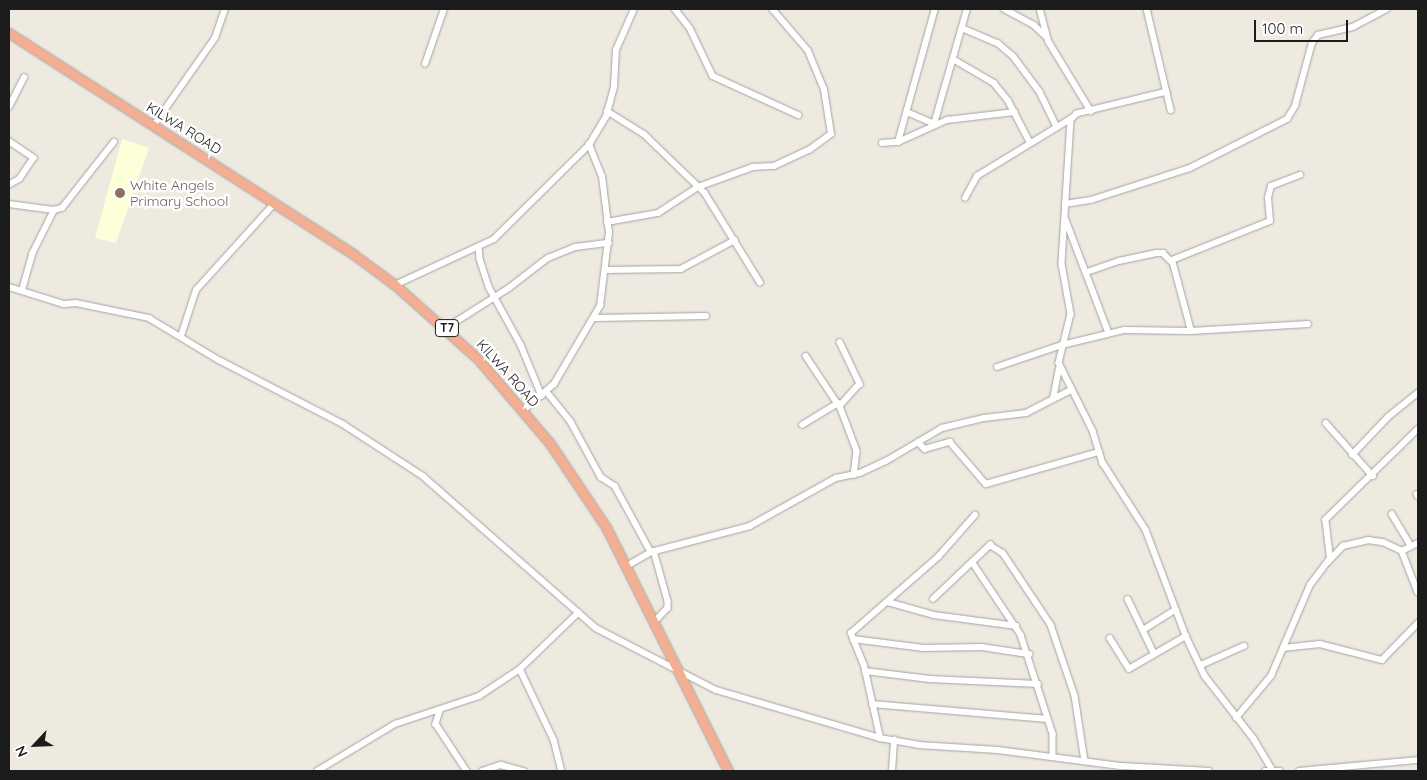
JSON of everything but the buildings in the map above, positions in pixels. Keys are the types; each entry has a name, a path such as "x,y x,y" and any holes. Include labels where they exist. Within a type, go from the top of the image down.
{"highway":[{"name":"KILWA ROAD","path":"9,32 275,203 395,285 446,328 524,410 584,492 656,621 728,771"}],"street":[{"path":"154,125 215,38 225,9"},
{"path":"425,64 444,9"},
{"path":"395,285 494,239 588,145 603,125 614,87 616,50 634,9"},
{"path":"675,9 690,28 713,76 798,115"},
{"path":"608,222 658,213 698,188 753,167 774,166 810,150 832,133 824,90 808,51 772,9"},
{"path":"898,142 935,9"},
{"path":"935,124 967,9"},
{"path":"1004,9 1034,25 1046,36 1091,111"},
{"path":"1040,9 1046,36"},
{"path":"1147,9 1171,110"},
{"path":"1065,204 1091,200 1190,168 1287,119 1295,106 1312,43 1318,35 1354,27 1387,9"},
{"path":"962,28 998,44 1014,57 1040,92 1056,125"},
{"path":"953,59 994,83 1015,112 1030,142"},
{"path":"9,108 24,78"},
{"path":"965,198 977,176 1056,125 1091,111 1167,92"},
{"path":"607,111 644,134 698,188 760,282"},
{"path":"907,112 935,124"},
{"path":"882,143 898,142 935,124 1015,112"},
{"path":"1053,399 1060,367 1062,345 1071,314 1062,264 1072,118"},
{"path":"9,141 34,158 20,179 9,185"},
{"path":"9,204 54,210 64,205 114,142"},
{"path":"524,410 544,394 596,318 606,270 609,243 602,177 588,145"},
{"path":"1171,261 1270,222 1268,198 1270,186 1300,175"},
{"path":"181,336 196,290 275,203"},
{"path":"22,290 32,254 54,210"},
{"path":"1065,220 1088,272 1109,333"},
{"path":"606,270 681,269 734,240"},
{"path":"446,328 495,297 548,258 575,247 609,243"},
{"path":"479,247 480,261 495,297 521,345 544,394 571,422 601,477 615,486 652,552 668,601 668,608 656,621"},
{"path":"1088,272 1119,261 1163,253 1171,261 1191,331"},
{"path":"9,287 64,304 76,303 149,318 219,360 343,424 407,464 578,613 608,636 679,672 739,697 880,738 1084,761 1209,771"},
{"path":"596,318 706,316"},
{"path":"997,368 1062,345 1124,330 1191,331 1308,324"},
{"path":"802,425 839,405 860,384 840,342"},
{"path":"806,356 839,405 857,451 854,475"},
{"path":"1060,367 1093,431 1098,452 1114,482 1146,530 1175,610 1201,666 1236,718 1254,739 1273,771"},
{"path":"627,566 652,552 750,526 836,478 854,475 886,461 942,428 984,418 1026,413 1071,390"},
{"path":"1352,455 1388,417 1418,392"},
{"path":"1326,423 1352,455 1373,476"},
{"path":"1327,563 1331,554 1325,520 1373,476 1418,430"},
{"path":"918,442 926,449 950,442 986,484 1098,452"},
{"path":"1392,514 1411,546"},
{"path":"880,738 865,670 853,639 852,631 938,557 975,515"},
{"path":"1236,718 1267,682 1310,585 1342,546 1368,540 1383,542 1402,551 1417,585 1418,592"},
{"path":"1402,551 1418,543"},
{"path":"933,599 990,545 1002,552 1047,617 1075,696 1084,761"},
{"path":"973,563 1016,626 1029,654 1052,734 1053,757"},
{"path":"1128,599 1154,653"},
{"path":"888,602 934,615 1016,626"},
{"path":"1143,630 1175,610"},
{"path":"317,771 395,724 440,712 479,696 520,669 578,613"},
{"path":"1283,648 1320,644 1382,660 1418,623"},
{"path":"1110,638 1127,669 1186,636"},
{"path":"853,639 923,648 982,647 1029,654"},
{"path":"1201,666 1244,646"},
{"path":"520,669 554,740 561,771"},
{"path":"865,670 930,678 1038,684"},
{"path":"872,704 1047,719"},
{"path":"440,712 436,724 467,771"},
{"path":"892,771 894,740"},
{"path":"1299,771 1418,760"},
{"path":"482,771 501,765 524,771"},
{"path":"1265,771 1280,771"}],"shaded area":[{"name":"White Angels Primary School","path":"122,139 149,148 116,243 95,238"}],"place":[{"name":"White Angels Primary School","path":"120,193"}]}
